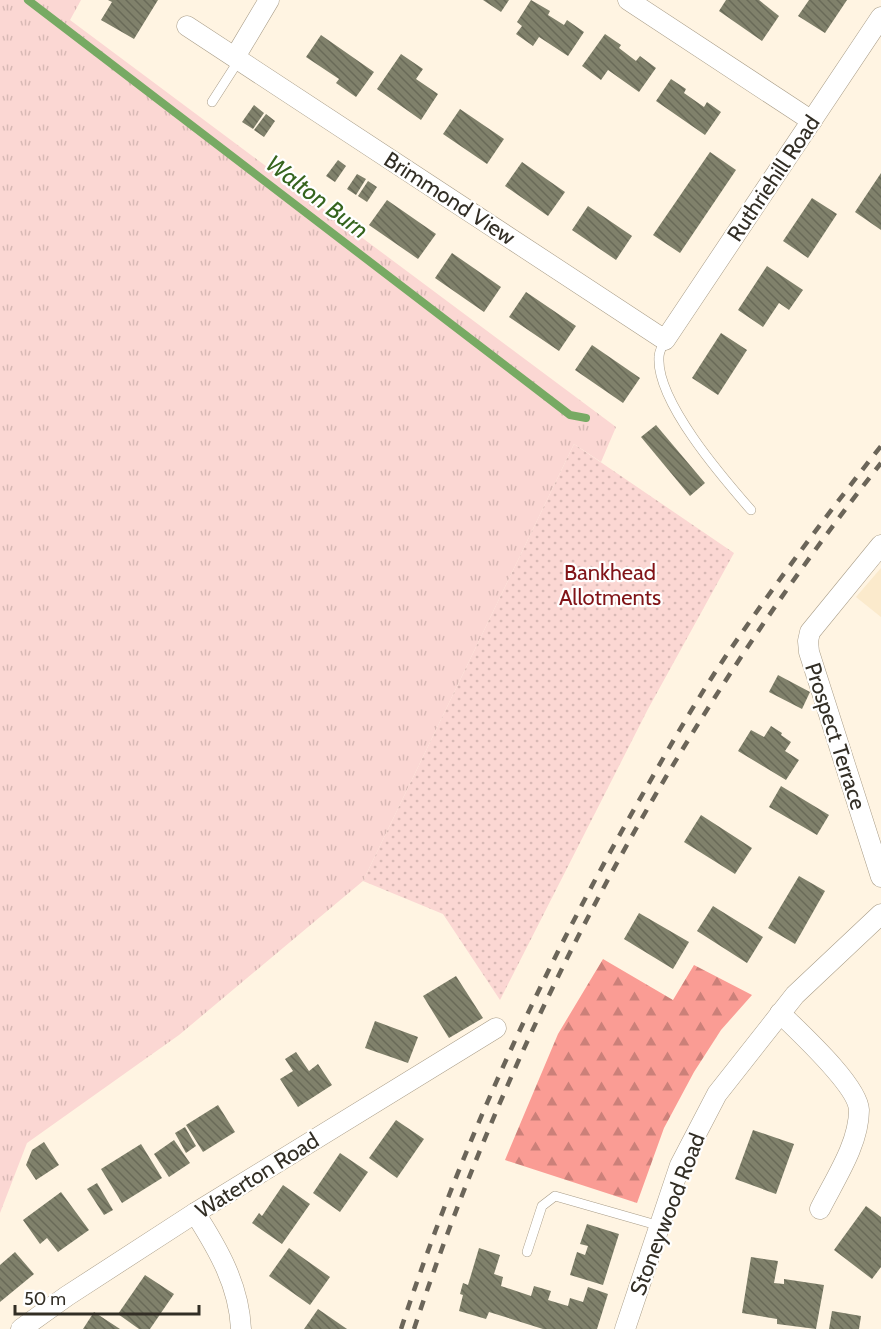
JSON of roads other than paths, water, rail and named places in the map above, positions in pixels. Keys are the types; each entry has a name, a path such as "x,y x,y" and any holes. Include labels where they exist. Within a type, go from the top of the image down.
{"street":[{"path":"237,59 269,0"},
{"path":"628,0 812,121"},
{"name":"Ruthriehill Road","path":"665,340 881,17"},
{"name":"Brimmond View","path":"187,26 665,340"},
{"name":"Prospect Terrace","path":"881,545 810,632 808,641 809,652 881,877"},
{"name":"Stoneywood Road","path":"625,1329 680,1165 717,1094 795,995 881,914"},
{"path":"780,1013 836,1071 852,1091 859,1108 855,1136 820,1209"},
{"name":"Waterton Road","path":"21,1329 67,1296 195,1213 496,1028"},
{"path":"195,1213 219,1250 235,1288 241,1329"}],"lane":[{"path":"212,102 237,59"},
{"path":"665,340 658,356 661,376 670,400 723,478 751,510"},
{"path":"527,1252 542,1206 555,1196 660,1226"}],"waterway":[{"name":"Walton Burn","path":"28,0 570,415 586,418"}],"railway":[{"path":"401,1329 474,1133 531,1006 594,881 716,670 785,572 881,446"},
{"path":"414,1329 455,1213 502,1098 554,986 610,876 671,768 737,663 807,561 881,463"}],"park label":[{"name":"Bankhead Allotments","path":"610,584"}]}
